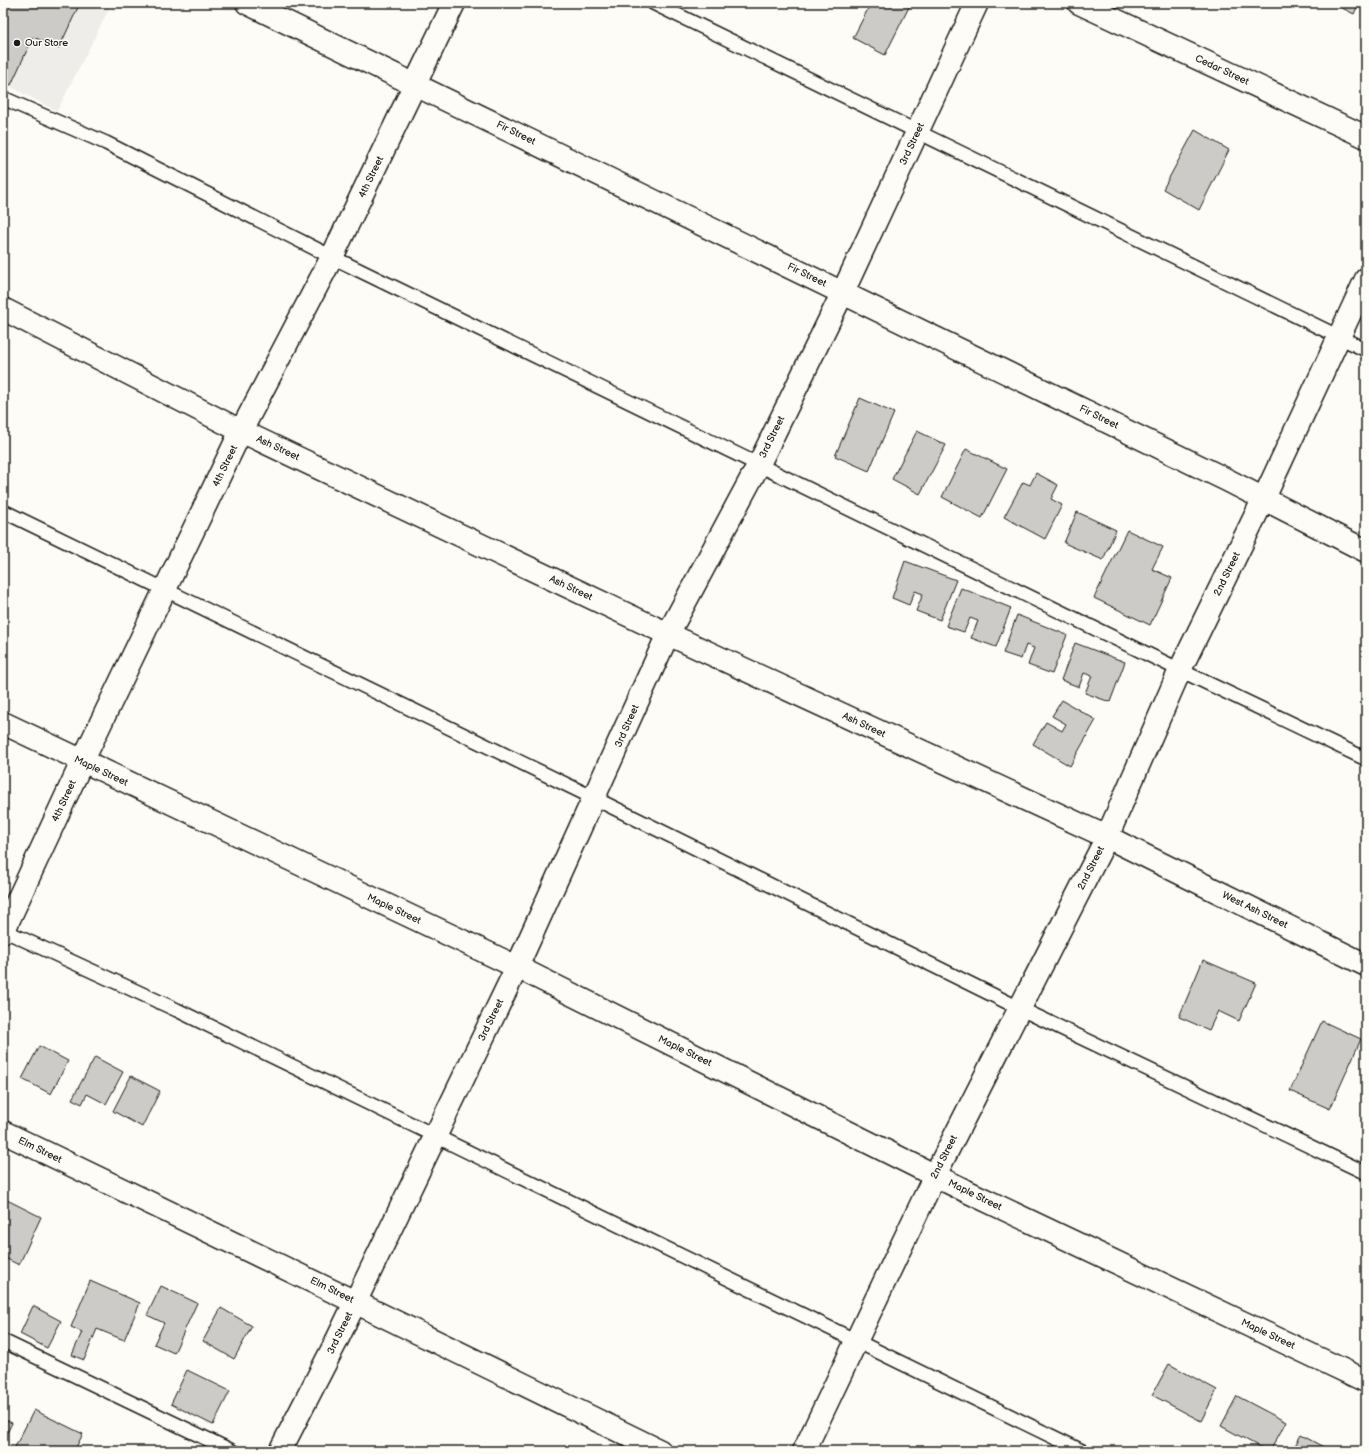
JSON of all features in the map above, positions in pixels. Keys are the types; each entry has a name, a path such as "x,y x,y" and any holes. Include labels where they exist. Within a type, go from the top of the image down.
{"street":[{"name":"Fir Street","path":"247,3 1264,498 1366,551"},
{"name":"4th Street","path":"3,931 82,762 241,431 332,257 454,3"},
{"name":"3rd Street","path":"280,1451 355,1302 517,967 668,634 759,464 843,292 977,3"},
{"name":"Cedar Street","path":"1079,3 1366,137"},
{"name":"2nd Street","path":"804,1451 935,1175 1107,837 1180,670 1264,498 1366,279"},
{"name":"Ash Street","path":"3,309 241,431 668,634 1107,837 1144,856"},
{"name":"Maple Street","path":"3,724 517,967 935,1175 1366,1381"},
{"name":"West Ash Street","path":"1144,856 1366,965"},
{"name":"Elm Street","path":"3,1132 660,1451"}],"lane":[{"path":"653,3 918,131 1338,338 1366,350"},
{"path":"3,98 106,143 332,257 1180,670 1366,758"},
{"path":"3,511 594,798 1019,1008 1366,1173"},
{"path":"3,931 177,1010 1082,1451"},
{"path":"3,1341 232,1451"}],"shaded area":[{"path":"3,3 112,3 57,111 3,83"}],"building":[{"name":"Our Store","path":"3,3 80,3 59,48 33,37 11,85 3,82"},
{"path":"871,3 911,3 885,55 853,38"},
{"path":"1332,3 1359,3 1354,14"},
{"path":"1195,130 1229,150 1199,210 1163,189"},
{"path":"860,398 894,413 869,471 835,456"},
{"path":"917,431 946,445 920,494 892,479"},
{"path":"966,449 1007,469 982,518 942,497"},
{"path":"1036,473 1058,485 1051,499 1062,505 1045,539 1004,517 1023,482 1030,485"},
{"path":"1077,512 1116,530 1103,560 1064,543"},
{"path":"1127,530 1163,547 1152,569 1172,578 1150,625 1094,598"},
{"path":"905,561 956,580 940,620 916,611 923,594 915,591 909,605 892,598"},
{"path":"961,588 1011,608 996,647 971,638 978,621 970,618 964,632 946,626"},
{"path":"1017,615 1067,635 1052,674 1028,665 1034,648 1026,645 1021,659 1003,653"},
{"path":"1075,643 1125,662 1110,702 1085,693 1092,676 1084,673 1079,687 1061,680"},
{"path":"1062,700 1096,720 1070,766 1033,744 1046,722 1062,731 1066,724 1052,716"},
{"path":"1203,960 1256,983 1239,1021 1218,1011 1209,1030 1179,1017"},
{"path":"1322,1021 1361,1039 1330,1109 1290,1091"},
{"path":"39,1046 68,1061 51,1094 22,1079"},
{"path":"95,1057 123,1072 106,1104 87,1094 82,1104 72,1099"},
{"path":"131,1076 160,1091 142,1127 113,1111"},
{"path":"3,1198 41,1217 19,1265 3,1257"},
{"path":"90,1281 140,1303 124,1340 97,1329 84,1360 72,1355 82,1332 71,1327"},
{"path":"161,1286 197,1303 174,1353 154,1344 164,1323 147,1315"},
{"path":"33,1306 61,1321 47,1348 20,1334"},
{"path":"221,1308 252,1326 234,1359 203,1341"},
{"path":"1169,1364 1217,1390 1201,1421 1152,1395"},
{"path":"187,1370 230,1391 213,1425 171,1404"},
{"path":"1237,1396 1286,1422 1270,1451 1267,1451 1221,1426"},
{"path":"34,1410 83,1434 74,1451 13,1451"},
{"path":"3,1419 12,1423 3,1441"},
{"path":"1301,1435 1331,1451 1292,1451"}],"place":[{"name":"Our Store","path":"17,43"}]}
